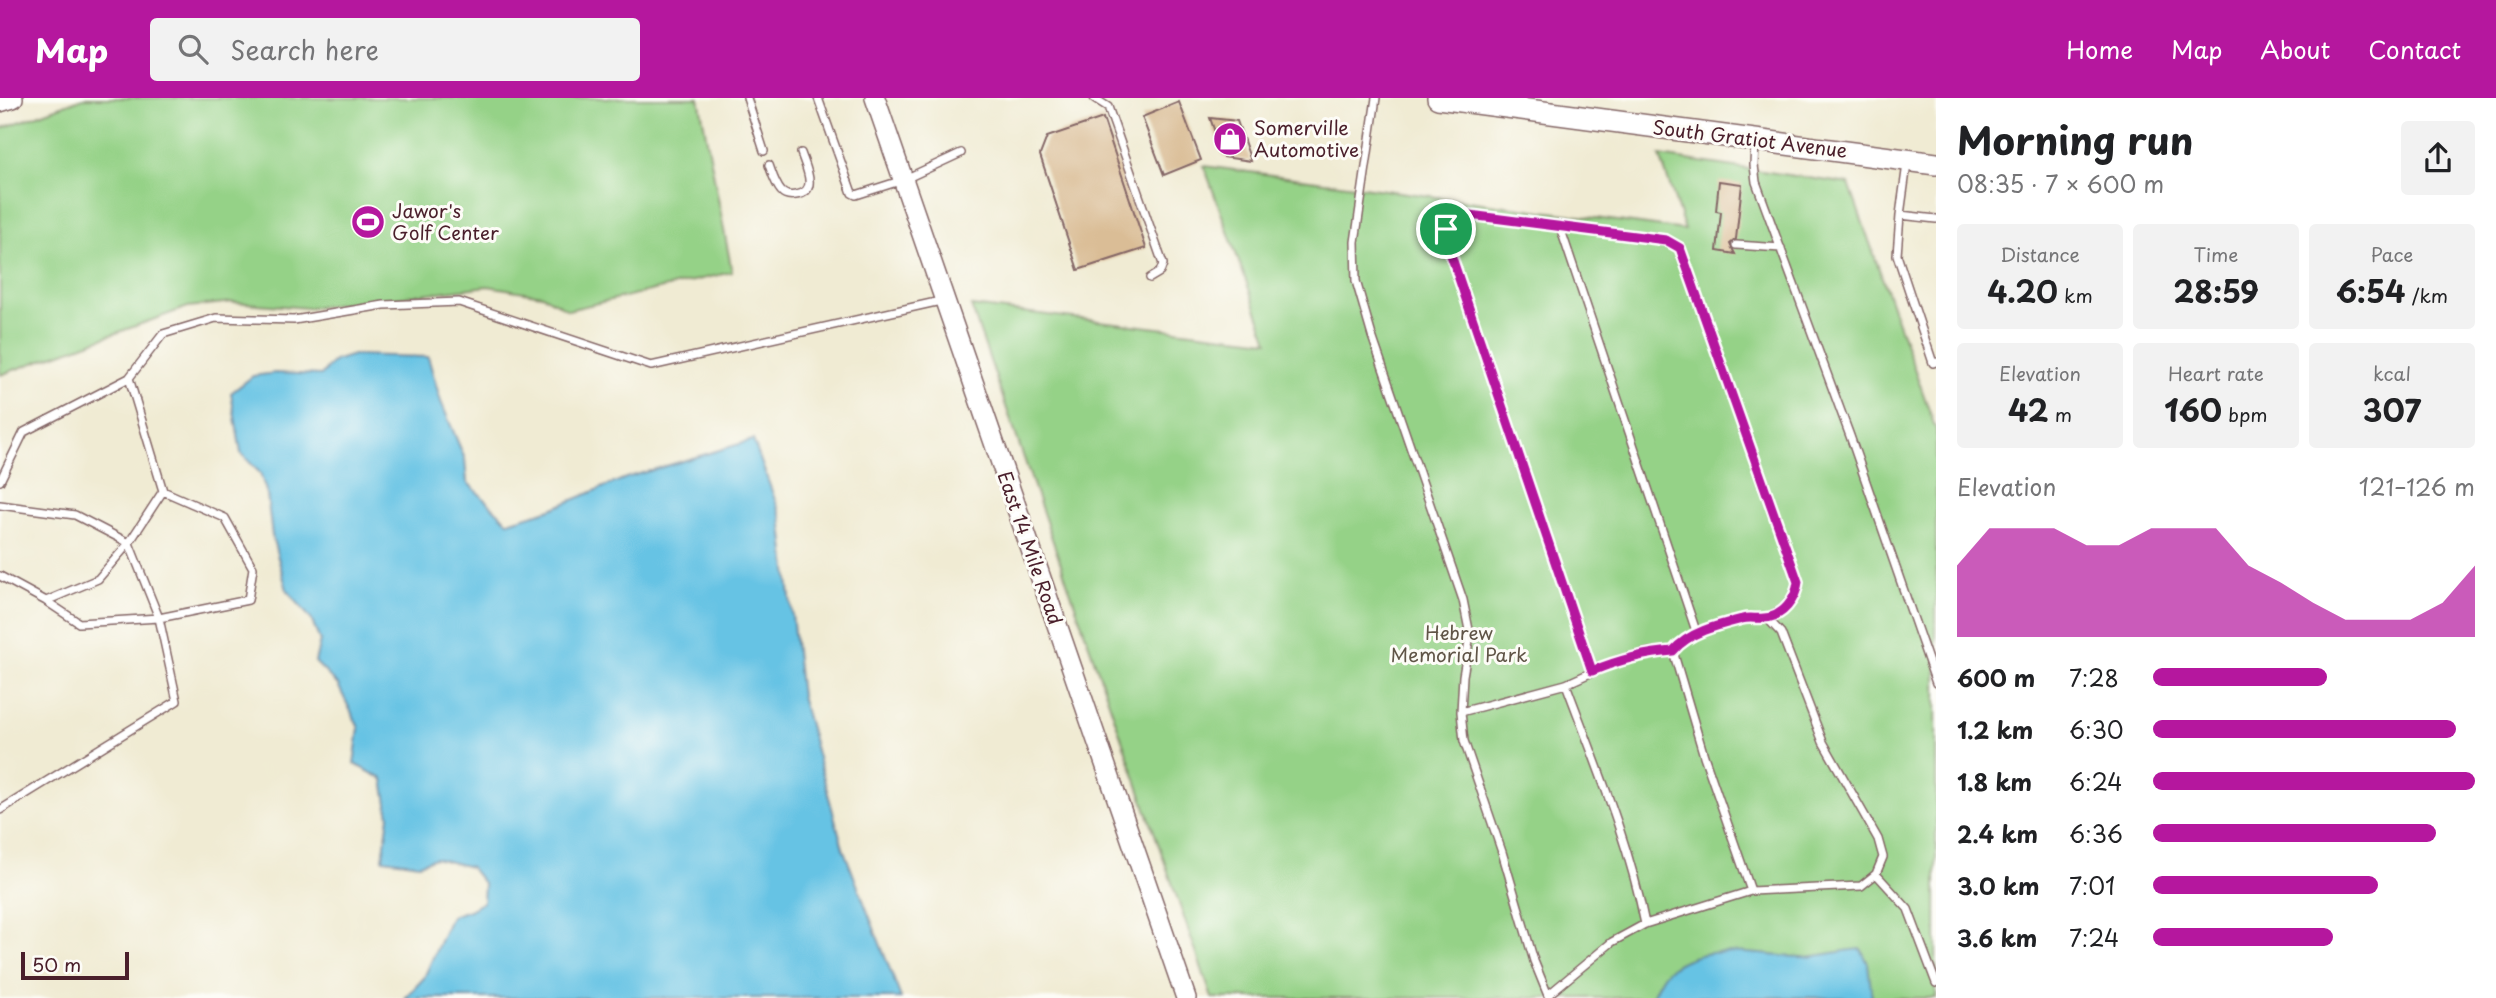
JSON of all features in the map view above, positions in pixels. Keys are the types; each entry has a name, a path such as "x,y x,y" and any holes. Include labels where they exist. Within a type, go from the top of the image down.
{"main road":[{"path":"0,102 13,98"},
{"name":"East 14 Mile Road","path":"875,98 1186,998"},
{"name":"South Gratiot Avenue","path":"1438,98 1936,164"}],"lane":[{"path":"747,98 764,151"},
{"path":"818,98 852,194 903,180 961,153"},
{"path":"1094,98 1108,107 1163,264 1160,272 1150,278"},
{"path":"1376,98 1354,242 1356,281 1372,336 1463,600 1470,635 1463,676 1461,712 1464,741 1502,852 1534,961 1548,996 1612,942 1645,925 1751,891 1861,886 1876,874 1883,858 1878,839 1823,742 1782,633 1767,618"},
{"path":"1756,141 1756,182 1850,436 1936,683"},
{"path":"769,165 783,194 801,194 808,190 810,184 801,153"},
{"path":"1907,160 1897,255 1933,363 1936,362"},
{"path":"1461,712 1566,684 1629,657 1649,652 1673,651 1682,640 1745,618 1767,618 1783,610 1797,596 1798,582 1680,248 1666,240 1470,215 1455,218 1446,229 1448,246 1592,671"},
{"path":"1900,215 1936,219"},
{"path":"1560,227 1697,634"},
{"path":"1737,245 1781,248"},
{"path":"0,481 24,432 129,378 163,334 216,318 294,320 384,305 459,302 651,366 945,299"},
{"path":"0,576 79,623 159,618 248,600 253,568 225,519 163,491 129,378"},
{"path":"46,601 98,579 129,543 163,491"},
{"path":"0,505 75,515 129,543 159,618 177,701 0,810"},
{"path":"1673,651 1704,756 1751,891"},
{"path":"1566,684 1605,790 1639,895 1645,925"},
{"path":"1876,874 1908,909 1936,983"}],"green space":[{"name":"Jawor's Golf Center","path":"83,98 699,98 732,272 568,310 542,295 488,286 308,308 233,302 188,307 0,375 0,129"},
{"name":"Hebrew Memorial Park","path":"1660,156 1849,184 1936,430 1936,998 1212,998 971,306 1268,341 1204,166 1685,230"}],"water":[{"path":"353,355 428,357 441,402 465,459 467,482 508,522 551,509 626,478 753,440 781,516 801,696 843,848 901,998 405,998 424,978 451,916 483,902 484,884 470,867 435,858 419,864 383,859 389,816 383,779 354,764 359,728 338,685 315,662 320,641 311,619 287,590 272,536 267,494 260,473 241,453 231,393 253,376 275,373 321,375 334,361"},
{"path":"1861,949 1868,963 1872,998 1652,997 1661,978 1669,969 1700,955 1734,952 1802,957"}],"building":[{"path":"1179,102 1201,160 1164,175 1142,117"},
{"path":"1103,118 1146,248 1078,270 1040,155 1047,137"},
{"name":"Somerville Automotive","path":"1210,118 1237,121 1251,161 1224,157"},
{"path":"1719,181 1742,184 1736,239 1730,244 1735,254 1717,251 1721,212 1716,211"}],"place":[{"name":"Somerville Automotive","path":"1230,139"},
{"name":"Jawor's Golf Center","path":"368,222"}],"route":[{"path":"1470,215 1666,240 1680,248 1798,582 1797,596 1783,610 1767,618 1745,618 1697,634 1682,640 1673,651 1649,652 1592,671 1448,246 1446,229 1455,218 1470,215"}]}
